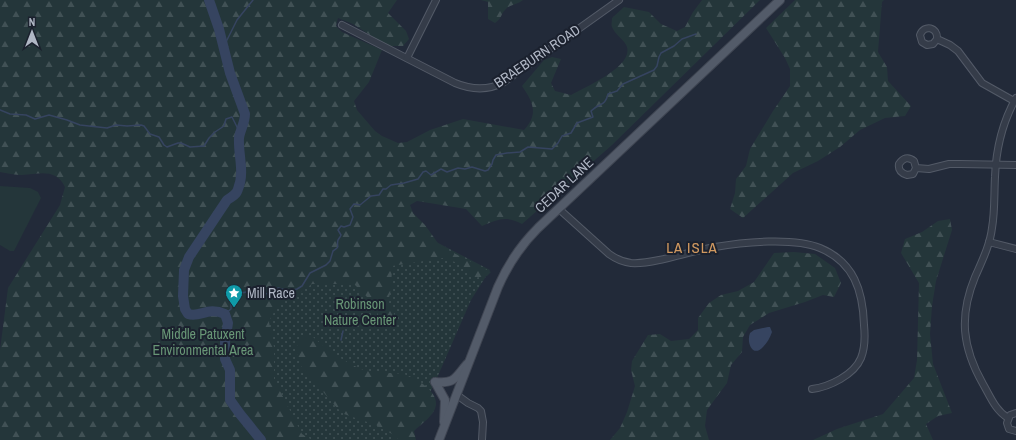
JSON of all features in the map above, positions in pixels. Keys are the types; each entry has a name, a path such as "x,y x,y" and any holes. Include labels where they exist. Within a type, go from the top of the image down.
{"main road":[{"name":"CEDAR LANE","path":"439,440 498,288 510,261 526,240 780,0"},
{"path":"443,431 445,400 435,382 450,382 470,361"}],"street":[{"path":"407,58 436,0"},
{"name":"BRAEBURN ROAD","path":"342,25 463,86 480,89 493,87 504,82 619,0"},
{"path":"936,40 950,45 958,51 982,83 1015,100 1001,134 996,164 992,230 989,242 967,300 964,318 968,350 974,368 998,410 1008,418"},
{"path":"916,168 929,169 949,164 1016,165"},
{"path":"559,209 609,254 619,260 631,263 648,262 728,245 767,242 804,244 820,248 835,257 853,276 862,297 864,307 863,352 859,362 844,376 824,387 812,389"},
{"path":"989,242 1016,249"},
{"path":"457,395 481,411 483,422 482,440"},
{"path":"1016,413 1011,414 1007,423 1013,431 1016,431"}],"green space":[{"name":"Middle Patuxent Environmental Area","path":"0,0 397,0 388,13 406,31 409,39 403,46 387,46 353,24 338,18 336,26 342,32 382,50 369,82 354,101 357,110 375,131 398,143 407,142 430,130 463,119 524,130 532,119 533,108 529,97 522,86 544,60 552,57 561,59 551,83 555,91 571,95 606,76 623,62 627,54 627,47 613,30 612,18 624,7 649,12 661,24 677,31 685,27 693,12 702,0 760,0 612,145 522,224 516,221 502,219 482,226 466,209 417,201 410,205 413,213 425,225 440,246 491,272 487,276 473,278 458,263 443,258 392,266 391,290 388,301 397,320 392,325 383,326 373,303 354,284 312,284 292,298 284,300 272,315 269,322 274,347 274,379 302,434 312,440 0,440 0,350 8,288 60,205 65,187 57,177 52,175 41,173 19,175 0,172"},
{"path":"481,0 523,0 507,8 495,23 488,19 488,2"},
{"path":"795,0 884,0 882,2 878,52 887,67 888,81 911,106 905,116 885,118 860,130 840,147 818,161 793,173 743,218 730,209 735,193 736,179 746,166 750,149 790,86 790,69 785,58 766,28"},
{"name":"Robinson Nature Center","path":"252,146 490,270 471,300 408,440 176,440"},
{"path":"0,186 30,188 38,192 41,198 14,251 10,251 0,245"},
{"path":"950,219 952,230 936,281 930,334 933,364 952,413 938,416 926,424 933,440 813,440 837,429 883,414 914,378 917,360 919,283 901,253 905,239 922,232 938,221"},
{"path":"794,252 815,254 835,268 841,283 834,297 823,295 769,313 750,325 743,337 742,352 731,365 727,383 707,410 705,426 709,440 610,440 620,428 627,412 635,386 631,370 632,361 648,335 660,334 671,341 689,339 698,330 698,318 709,303 721,295 738,291 754,282 774,253"},
{"path":"305,337 313,337 336,355 361,369 376,372 403,374 414,378 425,385 436,400 436,405 430,416 414,431 416,440 399,440 392,434 376,425 344,414 337,408 301,366 296,351 298,342"}],"water":[{"path":"770,327 772,332 768,340 759,350 753,350 749,341 750,333 754,330"}],"waterway":[{"path":"209,0 219,29 230,73 245,114 239,138 241,177 237,192 227,200 189,257 184,270 183,296 185,309 188,314 197,315 213,311 225,314 228,323 225,342 225,359 230,370 230,400 261,440"},
{"path":"223,48 237,20 253,0"},
{"path":"225,314 231,309 231,297 235,294 249,291 253,287 257,287 265,294 268,294 278,288 289,291 302,286 310,273 326,265 330,261 333,251 338,247 338,240 341,235 338,230 341,226 344,227 350,225 353,217 350,209 354,204 360,205 371,196 379,195 383,189 386,189 391,185 418,179 423,172 426,171 431,175 441,169 447,172 458,168 465,169 472,167 485,171 488,170 496,155 520,152 528,147 552,149 562,136 571,133 577,123 593,117 591,111 604,103 608,94 617,91 623,84 654,70 657,66 661,53 674,46 682,39 696,34"},
{"path":"0,110 10,114 26,115 35,119 49,115 80,125 107,128 116,125 141,125 144,126 150,134 159,137 167,147 178,143 190,147 204,146 209,138 224,126 226,119 232,117 240,133"},
{"path":"341,340 343,331"}],"place":[{"name":"Mill Race","path":"234,308"}],"district":[{"name":"LA ISLA","path":"692,248"}]}
